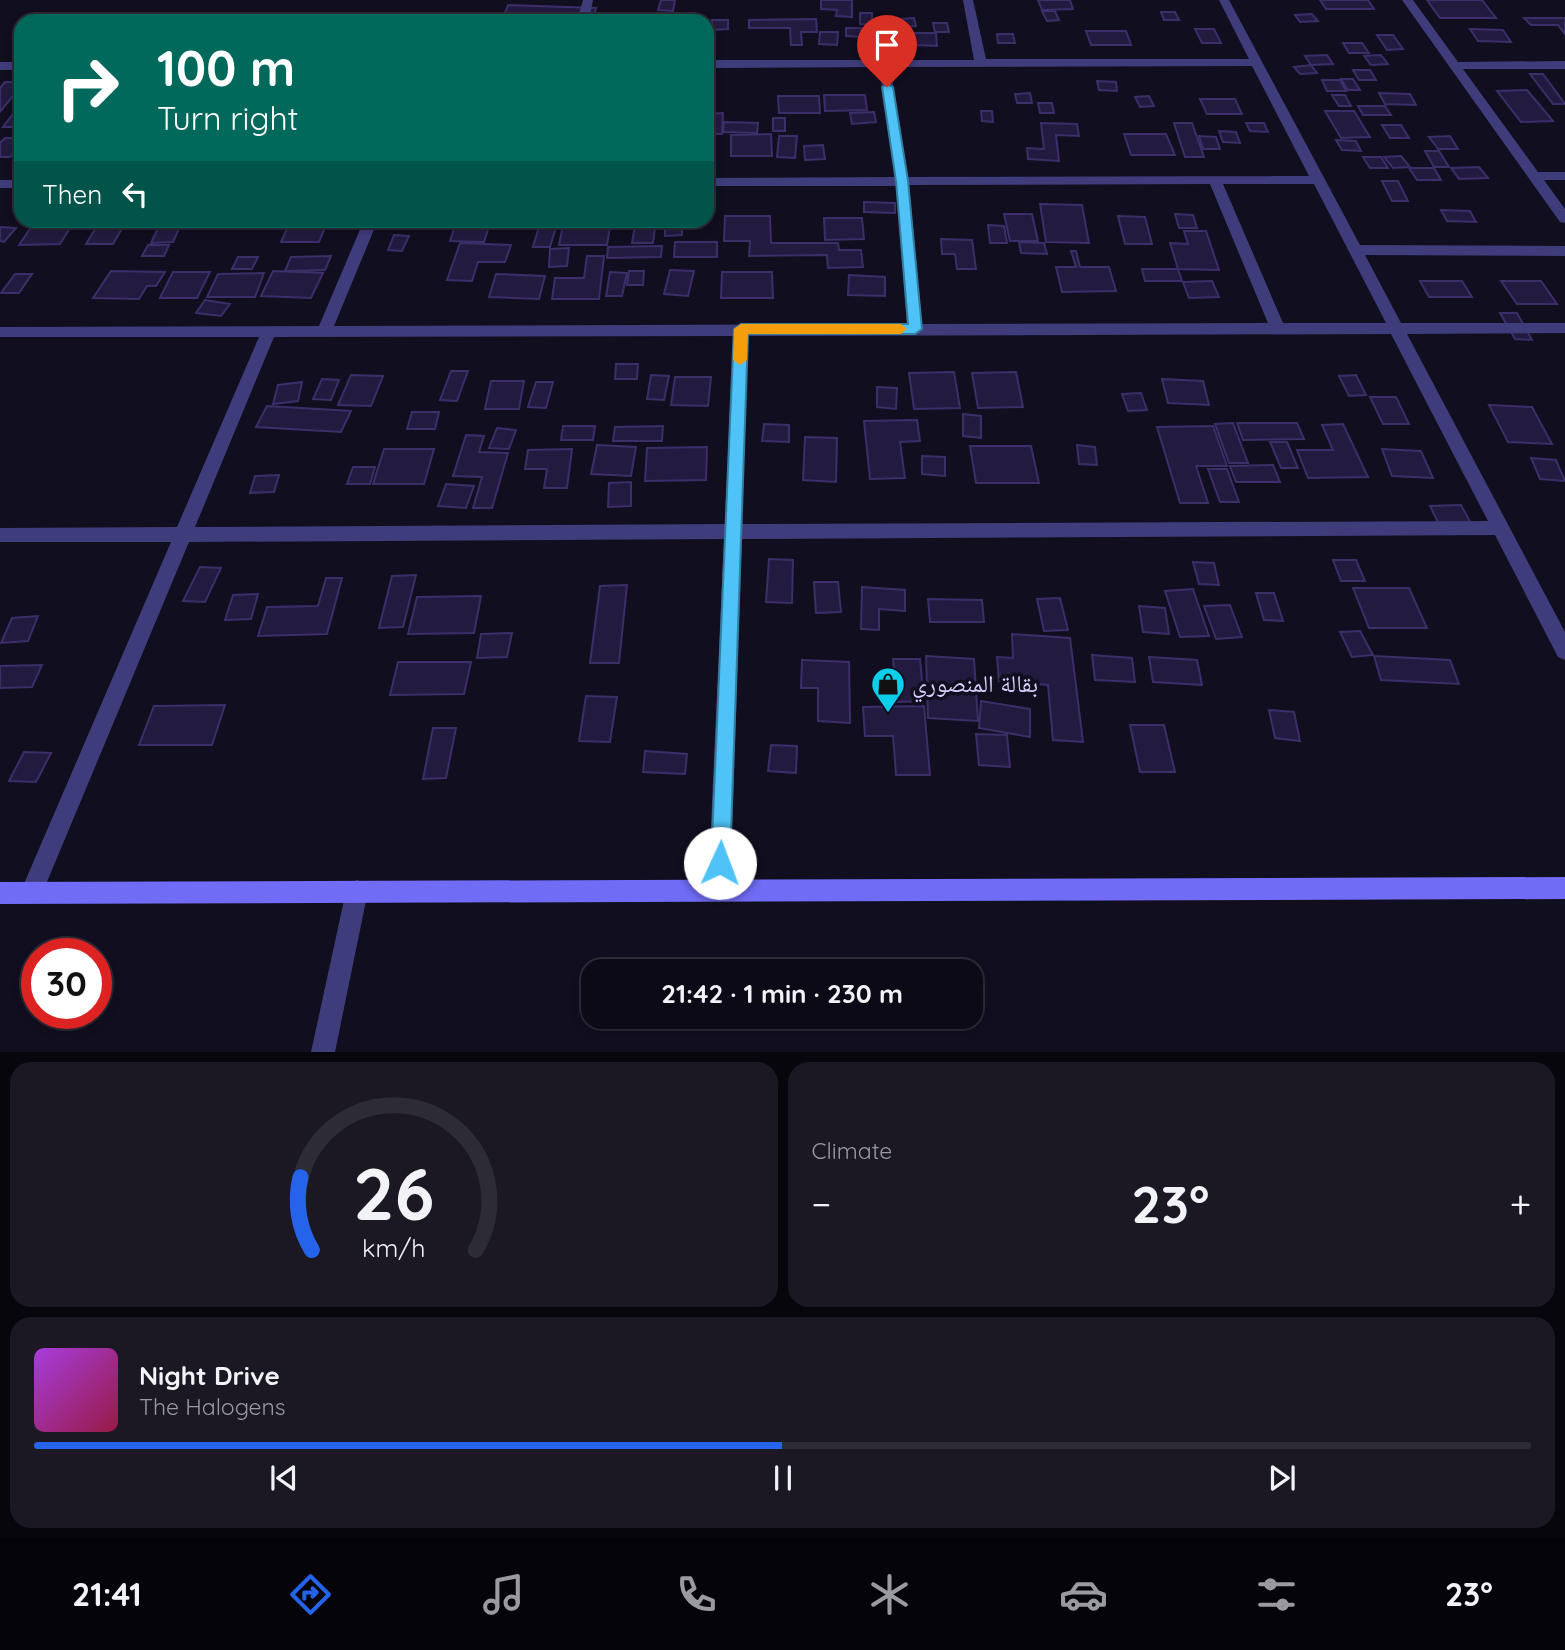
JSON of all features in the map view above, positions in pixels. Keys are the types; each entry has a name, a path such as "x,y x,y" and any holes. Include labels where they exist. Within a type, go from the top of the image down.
{"main road":[{"path":"0,893 1565,888"}],"street":[{"path":"968,0 981,63"},
{"path":"1224,0 1565,651"},
{"path":"1407,0 1565,219"},
{"path":"714,64 1257,62"},
{"path":"884,64 902,181 915,329"},
{"path":"1454,66 1565,65"},
{"path":"1536,176 1565,176"},
{"path":"1215,180 1277,327"},
{"path":"714,182 1318,180"},
{"path":"324,331 368,228"},
{"path":"1355,250 1565,251"},
{"path":"0,332 1565,328"},
{"path":"719,891 741,329"},
{"path":"31,893 269,331"},
{"path":"0,535 1500,528"},
{"path":"323,1052 357,891"}],"building":[{"path":"661,0 675,0 673,11 658,10"},
{"path":"821,0 852,0 852,17 836,16 837,10 821,9"},
{"path":"1038,0 1070,0 1073,9 1042,10"},
{"path":"1320,0 1368,0 1374,9 1326,9"},
{"path":"1427,0 1482,0 1496,18 1440,18"},
{"path":"508,5 596,8 594,14 505,14"},
{"path":"1042,11 1055,11 1059,20 1047,21"},
{"path":"1161,12 1175,12 1179,20 1164,20"},
{"path":"860,13 872,13 872,25 860,24"},
{"path":"1312,14 1318,21 1300,22 1295,15"},
{"path":"914,18 916,26 888,28 885,20"},
{"path":"1524,18 1565,18 1565,34 1558,25 1531,25"},
{"path":"816,19 817,32 801,32 802,45 791,45 790,28 749,28 749,20"},
{"path":"714,20 728,20 728,29 714,30"},
{"path":"933,23 947,23 949,32 935,32"},
{"path":"846,28 861,28 861,37 846,36"},
{"path":"1195,29 1214,29 1221,43 1202,43"},
{"path":"1470,29 1503,30 1511,42 1478,41"},
{"path":"1086,31 1126,31 1131,45 1091,45"},
{"path":"820,32 838,32 837,45 819,44"},
{"path":"912,33 936,33 937,46 913,45"},
{"path":"997,34 1013,34 1015,43 998,43"},
{"path":"1377,35 1393,35 1403,49 1387,50"},
{"path":"1343,43 1362,43 1369,53 1349,53"},
{"path":"1327,55 1333,64 1311,65 1305,56"},
{"path":"1381,55 1388,64 1371,65 1364,56"},
{"path":"1311,65 1317,73 1300,74 1294,67"},
{"path":"1353,70 1370,70 1376,80 1359,80"},
{"path":"1530,74 1543,74 1565,104 1553,104"},
{"path":"1341,79 1353,79 1360,90 1348,90"},
{"path":"1322,80 1340,80 1346,91 1327,91"},
{"path":"1097,81 1116,82 1117,91 1099,90"},
{"path":"5,82 14,82 14,95 0,112 0,88"},
{"path":"1527,90 1553,121 1521,122 1497,91"},
{"path":"1030,93 1032,103 1017,103 1015,94"},
{"path":"1379,93 1410,94 1416,105 1385,104"},
{"path":"824,95 865,95 867,110 825,111"},
{"path":"1332,95 1345,95 1351,106 1339,106"},
{"path":"778,96 819,96 820,113 779,113"},
{"path":"1149,96 1154,106 1140,107 1135,97"},
{"path":"1200,99 1235,99 1242,114 1207,114"},
{"path":"1038,103 1052,103 1054,113 1040,113"},
{"path":"1358,106 1385,106 1391,115 1363,115"},
{"path":"981,111 992,111 993,122 982,121"},
{"path":"1325,111 1354,111 1370,137 1341,138"},
{"path":"874,112 876,122 852,124 850,113"},
{"path":"723,113 722,134 714,134 714,114"},
{"path":"12,115 14,115 14,127 3,127"},
{"path":"773,118 785,118 785,131 773,131"},
{"path":"724,122 758,123 757,133 723,132"},
{"path":"1041,123 1077,124 1079,136 1056,135 1059,161 1028,159 1027,148 1044,149"},
{"path":"1174,123 1192,123 1204,157 1185,157"},
{"path":"1246,123 1264,123 1268,132 1250,131"},
{"path":"1382,125 1401,125 1409,138 1390,138"},
{"path":"1219,131 1236,132 1240,143 1223,142"},
{"path":"771,134 772,156 731,156 731,135"},
{"path":"1124,134 1166,134 1175,155 1131,155"},
{"path":"779,136 797,136 795,158 777,157"},
{"path":"1199,136 1216,137 1220,149 1203,149"},
{"path":"1450,136 1458,149 1438,149 1429,137"},
{"path":"5,138 14,138 14,152 10,157 0,157 0,143"},
{"path":"1336,140 1356,141 1361,151 1342,150"},
{"path":"823,145 825,159 805,160 804,146"},
{"path":"1425,151 1439,151 1449,167 1434,167"},
{"path":"1401,156 1410,167 1393,168 1384,157"},
{"path":"1363,157 1381,157 1388,168 1370,168"},
{"path":"1479,167 1488,178 1459,179 1451,168"},
{"path":"1409,168 1434,168 1441,180 1417,180"},
{"path":"1382,181 1398,181 1408,201 1392,201"},
{"path":"864,202 895,203 895,213 864,212"},
{"path":"1040,204 1082,205 1089,243 1046,242"},
{"path":"1441,210 1470,211 1476,222 1447,221"},
{"path":"1004,214 1032,214 1038,241 1010,241"},
{"path":"1175,214 1193,215 1197,228 1179,228"},
{"path":"725,216 770,216 771,243 838,243 839,250 861,250 863,267 828,268 827,255 749,256 750,241 724,241"},
{"path":"1118,216 1145,217 1152,244 1125,244"},
{"path":"824,218 862,218 864,239 825,240"},
{"path":"988,225 1004,226 1007,243 990,243"},
{"path":"1,227 16,228 4,242 0,241"},
{"path":"31,228 70,228 60,244 19,245"},
{"path":"96,228 122,228 113,244 86,244"},
{"path":"158,228 179,228 173,242 151,243"},
{"path":"287,228 325,228 319,242 281,242"},
{"path":"454,228 488,228 484,242 450,241"},
{"path":"539,228 556,228 550,247 533,247"},
{"path":"562,228 610,228 607,245 559,245"},
{"path":"635,228 655,228 653,243 632,243"},
{"path":"665,228 682,228 682,235 665,236"},
{"path":"1184,231 1206,231 1219,270 1178,269 1170,243 1188,244"},
{"path":"394,235 409,236 402,251 388,250"},
{"path":"941,239 972,240 976,269 957,269 955,254 942,254"},
{"path":"675,242 717,242 717,257 674,257"},
{"path":"1019,242 1044,243 1047,254 1021,253"},
{"path":"460,243 511,245 505,262 478,262 472,281 447,280"},
{"path":"148,245 169,245 164,256 142,256"},
{"path":"662,246 661,257 607,258 608,247"},
{"path":"569,248 567,266 549,267 550,249"},
{"path":"1071,251 1076,251 1080,267 1109,267 1116,291 1062,292 1056,267 1076,267"},
{"path":"331,256 325,270 285,271 291,257"},
{"path":"587,256 604,256 599,299 552,299 555,278 584,278"},
{"path":"238,257 258,257 252,269 232,269"},
{"path":"1142,269 1178,269 1182,281 1145,281"},
{"path":"670,270 694,271 688,296 664,294"},
{"path":"111,271 165,272 156,286 147,286 139,299 93,298"},
{"path":"273,271 323,273 311,298 261,296"},
{"path":"629,271 644,271 643,285 627,285"},
{"path":"173,272 210,272 197,298 160,298"},
{"path":"610,272 627,273 622,296 606,296"},
{"path":"722,272 772,272 773,298 721,298"},
{"path":"264,273 255,297 207,297 218,274"},
{"path":"15,274 32,274 19,293 1,293"},
{"path":"496,274 545,276 539,299 489,297"},
{"path":"849,275 885,277 885,296 848,295"},
{"path":"1212,281 1219,297 1189,298 1183,282"},
{"path":"1420,281 1462,281 1472,297 1429,297"},
{"path":"1501,281 1541,281 1557,304 1517,304"},
{"path":"205,300 230,304 221,316 196,313"},
{"path":"1500,313 1517,313 1532,340 1515,339"},
{"path":"616,364 638,364 637,379 615,379"},
{"path":"451,371 468,371 457,401 440,400"},
{"path":"954,372 960,408 914,409 909,373"},
{"path":"1016,372 1023,407 978,408 972,373"},
{"path":"351,375 383,376 371,406 338,405"},
{"path":"651,375 669,376 664,400 647,399"},
{"path":"1356,375 1366,395 1349,396 1339,376"},
{"path":"675,377 711,377 708,406 671,405"},
{"path":"322,379 339,380 331,400 313,399"},
{"path":"1162,379 1203,381 1209,405 1168,403"},
{"path":"491,381 524,381 519,409 485,409"},
{"path":"302,382 298,401 273,404 278,385"},
{"path":"536,382 553,382 546,408 528,407"},
{"path":"877,387 897,388 896,409 877,407"},
{"path":"1141,393 1147,410 1128,411 1122,394"},
{"path":"1370,397 1396,397 1409,424 1383,424"},
{"path":"1489,405 1532,407 1552,444 1508,442"},
{"path":"267,406 351,411 341,432 256,427"},
{"path":"412,412 439,412 435,429 407,429"},
{"path":"963,414 981,416 981,438 963,436"},
{"path":"917,420 920,441 900,442 905,478 870,479 864,421"},
{"path":"1233,423 1248,463 1229,463 1215,424"},
{"path":"1237,423 1297,423 1304,439 1243,440"},
{"path":"764,424 789,425 789,442 762,441"},
{"path":"1343,424 1368,477 1308,478 1297,450 1333,450 1322,425"},
{"path":"563,426 595,426 593,440 561,440"},
{"path":"663,426 662,441 613,441 615,427"},
{"path":"1213,426 1227,466 1196,466 1208,503 1180,503 1157,427"},
{"path":"497,428 516,430 509,449 489,448"},
{"path":"466,435 484,436 479,452 508,453 492,508 473,508 482,477 453,476"},
{"path":"805,437 837,438 836,482 803,480"},
{"path":"1270,442 1287,442 1298,468 1281,468"},
{"path":"597,445 636,447 631,476 591,474"},
{"path":"1077,445 1095,447 1097,465 1079,464"},
{"path":"970,446 1031,446 1039,483 976,483"},
{"path":"707,447 706,480 645,481 647,448"},
{"path":"384,449 434,449 424,484 373,484"},
{"path":"572,449 567,488 544,488 547,469 525,469 528,450"},
{"path":"1382,449 1421,451 1433,478 1392,476"},
{"path":"922,456 945,457 945,476 922,474"},
{"path":"1531,458 1556,460 1565,481 1540,479"},
{"path":"1273,465 1280,482 1236,482 1230,466"},
{"path":"353,467 375,467 370,484 347,484"},
{"path":"1208,469 1227,469 1239,502 1220,502"},
{"path":"279,475 274,492 250,493 255,476"},
{"path":"631,482 631,506 608,507 609,483"},
{"path":"446,484 474,486 466,508 438,506"},
{"path":"1461,505 1472,525 1440,526 1430,506"},
{"path":"769,559 793,560 792,603 766,602"},
{"path":"1333,560 1356,560 1365,581 1341,581"},
{"path":"1193,562 1214,563 1219,585 1199,584"},
{"path":"200,567 221,568 205,602 183,601"},
{"path":"416,575 403,627 379,628 392,576"},
{"path":"326,578 342,578 327,634 258,636 267,607 318,606"},
{"path":"814,582 838,582 841,612 816,613"},
{"path":"627,585 619,663 590,663 600,586"},
{"path":"862,587 905,590 905,611 879,609 879,630 861,629"},
{"path":"1353,588 1409,588 1427,628 1369,628"},
{"path":"1193,589 1209,636 1180,637 1165,591"},
{"path":"1256,593 1274,593 1283,621 1264,620"},
{"path":"258,594 251,619 225,620 233,595"},
{"path":"481,596 474,633 408,634 417,597"},
{"path":"1060,598 1068,630 1044,631 1037,599"},
{"path":"928,599 982,600 984,622 930,622"},
{"path":"1230,605 1242,637 1216,639 1204,606"},
{"path":"1139,606 1165,608 1169,634 1143,632"},
{"path":"38,616 28,641 1,643 12,618"},
{"path":"1360,631 1373,655 1352,657 1340,632"},
{"path":"512,633 507,657 477,658 481,634"},
{"path":"1012,634 1070,638 1083,742 1053,740 1048,685 999,681 997,657 1013,658"},
{"path":"1092,655 1132,658 1135,682 1095,680"},
{"path":"926,656 974,659 978,721 928,718"},
{"path":"1374,656 1450,660 1459,684 1381,680"},
{"path":"1149,657 1197,660 1202,685 1153,682"},
{"path":"893,659 920,659 924,701 897,702"},
{"path":"802,660 849,662 850,723 818,721 818,688 801,688"},
{"path":"398,662 471,662 464,694 390,695"},
{"path":"42,665 32,687 0,688 0,666"},
{"path":"586,696 617,697 610,742 579,741"},
{"path":"981,701 1030,709 1030,737 979,728"},
{"path":"225,705 212,745 139,745 154,706"},
{"path":"924,706 930,775 896,775 893,736 865,736 863,707"},
{"path":"1269,710 1294,712 1300,741 1275,738"},
{"path":"1130,725 1164,725 1175,772 1140,772"},
{"path":"433,728 456,728 446,778 423,779"},
{"path":"976,734 1007,735 1010,767 979,765"},
{"path":"771,745 797,746 796,773 768,771"},
{"path":"645,751 687,754 685,774 643,772"},
{"path":"24,752 51,753 36,782 9,781"}],"slow traffic":[{"path":"740,360 741,329 901,329"}],"place":[{"name":"بقالة المنصوري","path":"888,714"}],"route":[{"path":"720,863 741,329 915,329 902,181 887,87"}]}
